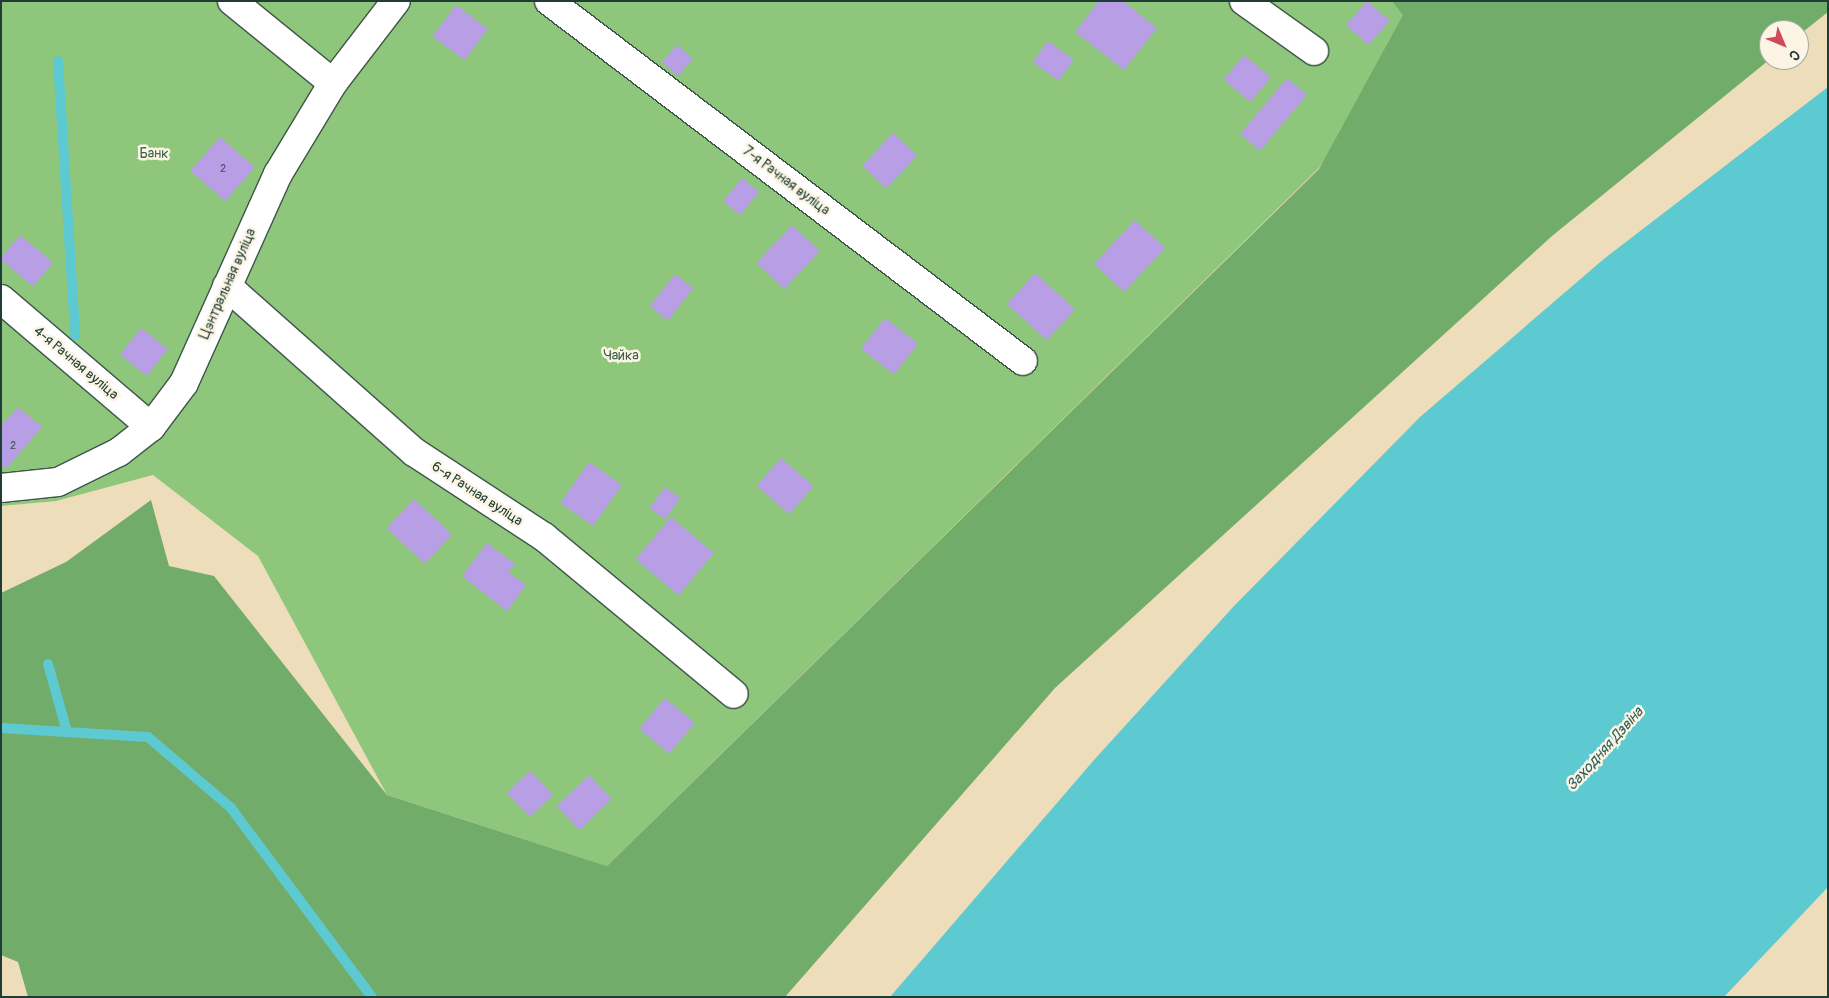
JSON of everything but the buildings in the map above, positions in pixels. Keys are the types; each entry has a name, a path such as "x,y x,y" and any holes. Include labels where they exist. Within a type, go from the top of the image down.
{"lane":[{"path":"232,1 334,83"},
{"name":"Цэнтральная вуліца","path":"1,488 58,482 119,452 152,426 184,383 278,174 334,83 396,1"},
{"name":"7-я Рачная вуліца","path":"549,1 1023,361"},
{"path":"1244,1 1314,52"},
{"name":"6-я Рачная вуліца","path":"227,286 414,452 544,537 734,694"},
{"name":"4-я Рачная вуліца","path":"1,299 152,426"}],"green space":[{"name":"Чайка","path":"1,1 1433,1 1319,168 607,866 387,795 258,556 153,475 56,501 1,506"},
{"path":"1392,1 1828,1 1828,12 1809,27 1809,20 1759,20 1759,68 1552,236 1055,688 785,997 28,997 18,962 1,955 1,593 66,562 151,500 169,566 214,576 387,795 607,866 1319,169 1403,15"}],"water":[{"name":"Заходняя Дзвіна","path":"1828,87 1828,887 1724,997 890,997 1094,760 1234,606 1420,417 1605,258"}],"waterway":[{"path":"58,61 75,335"},
{"path":"48,664 67,732"},
{"path":"1,728 148,737 231,808 372,997"}],"park label":[{"name":"Банк","path":"154,154"}]}
